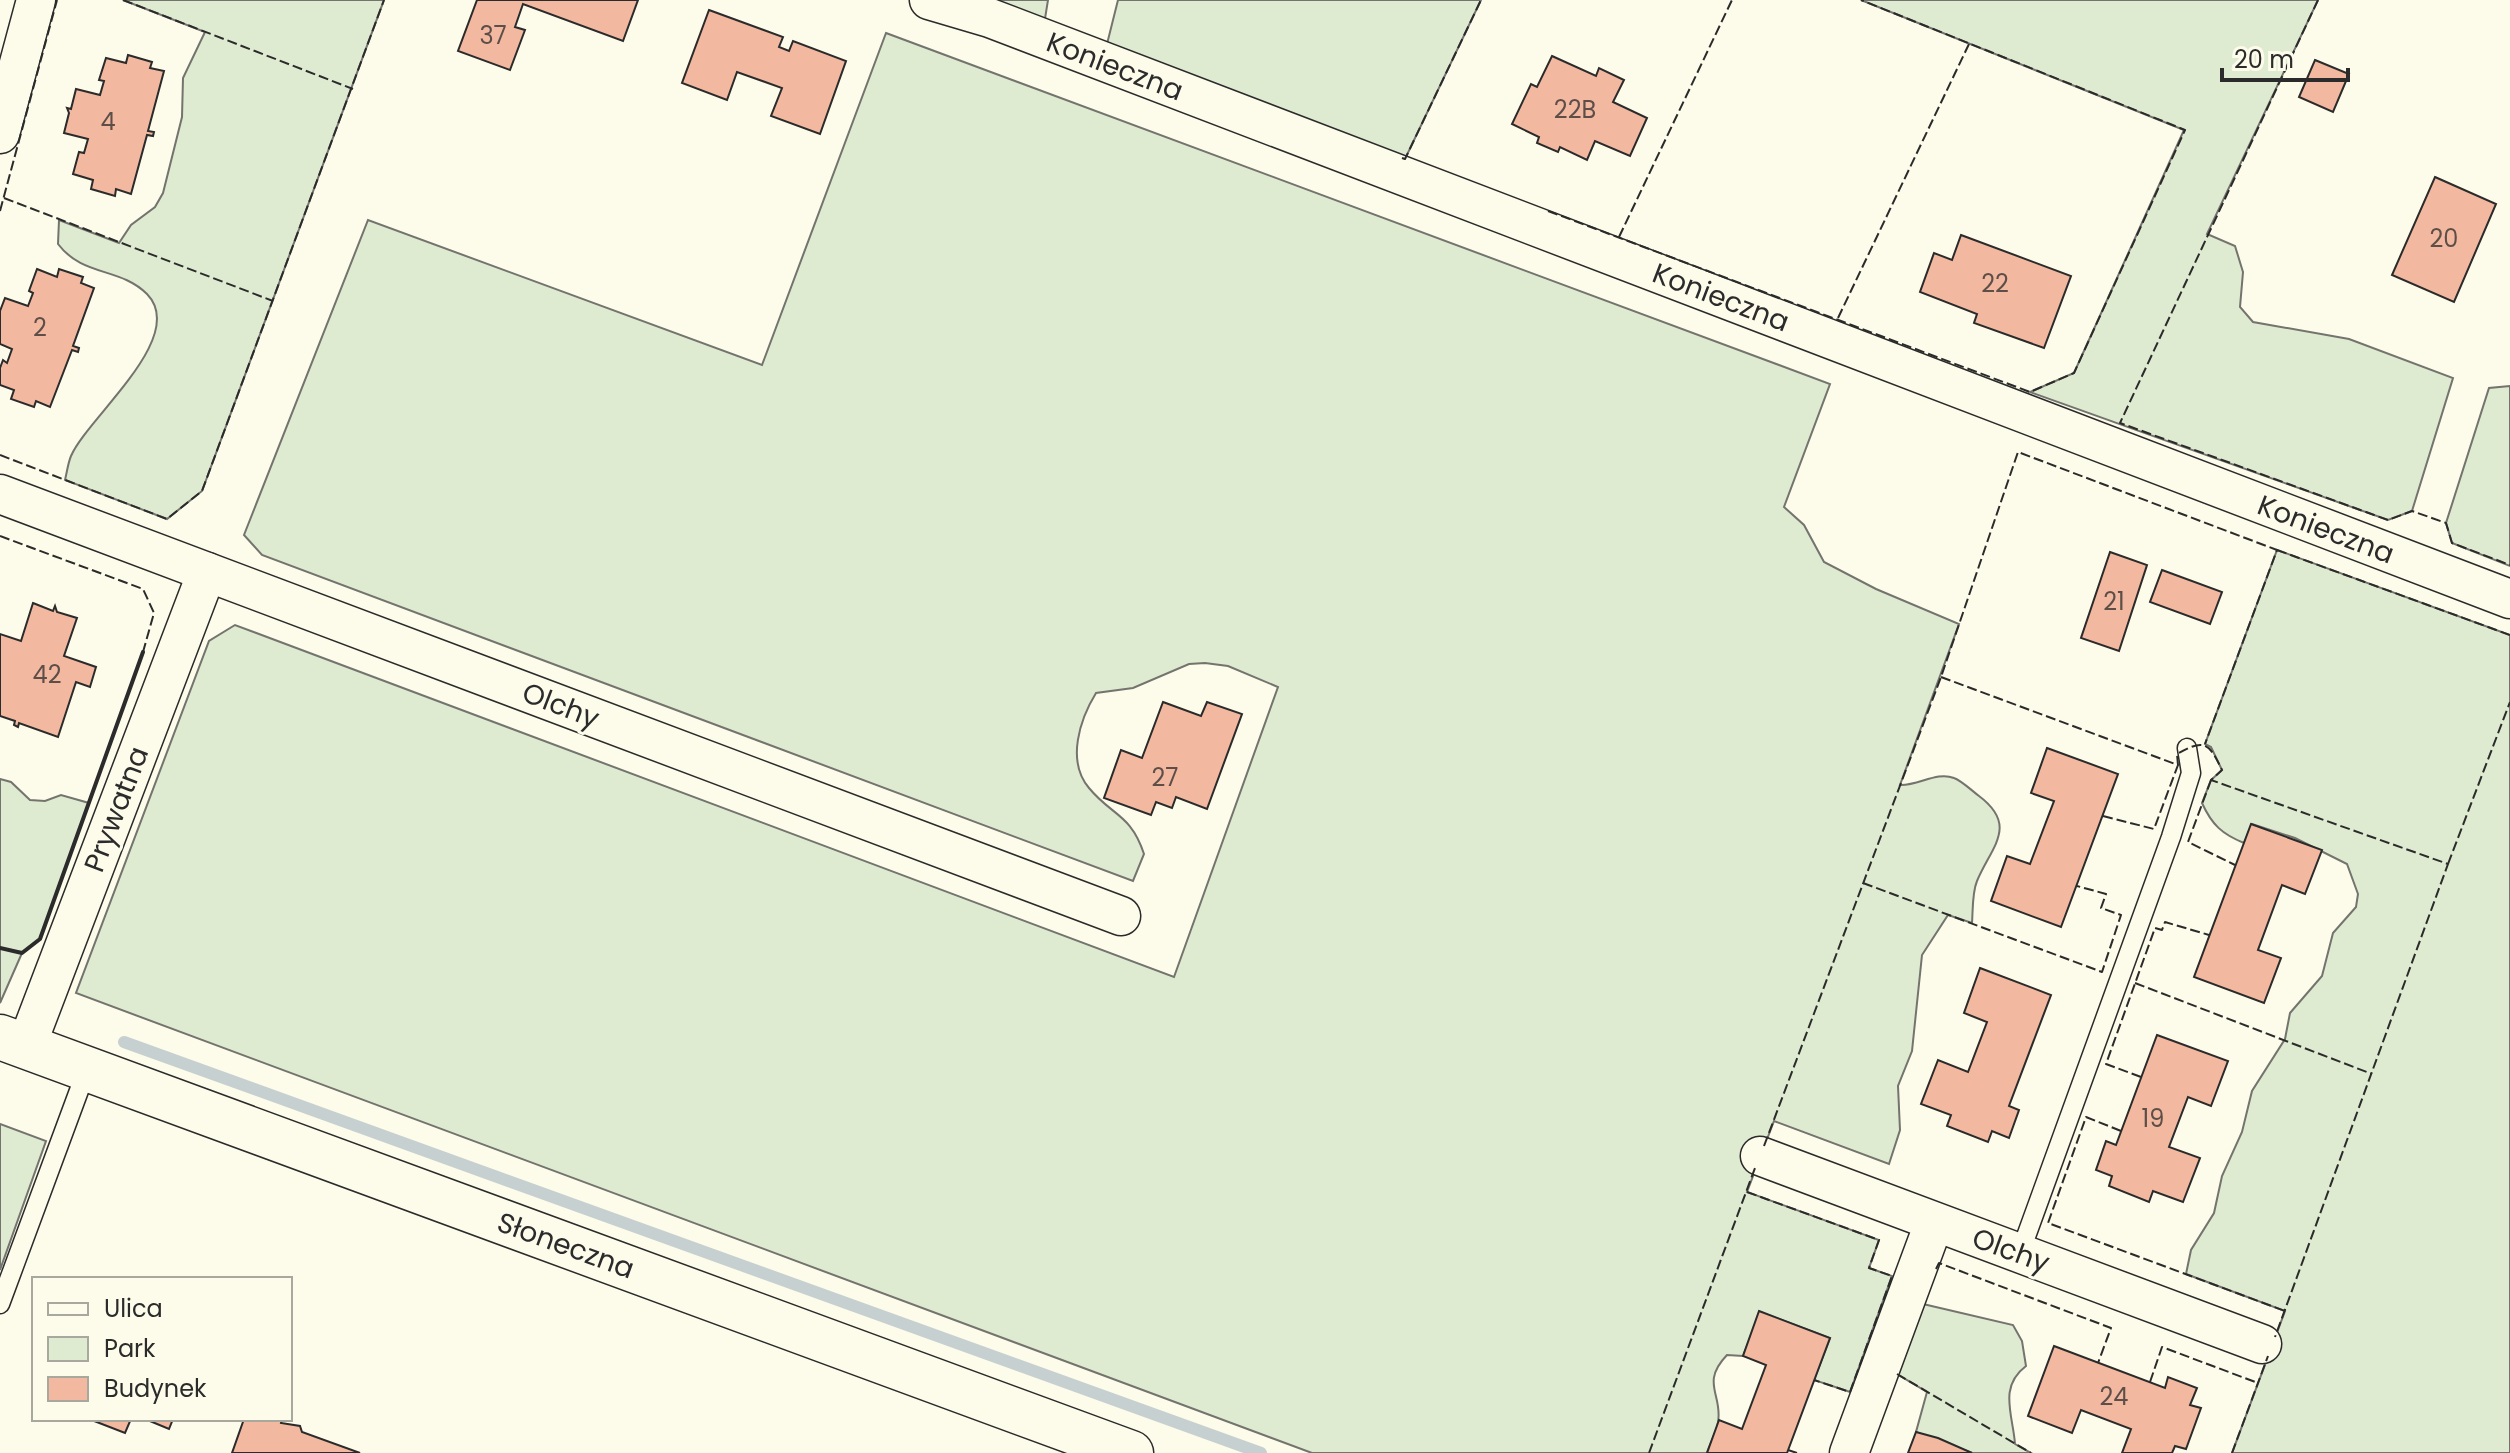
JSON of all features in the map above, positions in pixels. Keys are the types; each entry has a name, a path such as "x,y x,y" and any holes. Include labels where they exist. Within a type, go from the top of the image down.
{"main road":[{"name":"Słoneczna","path":"13,1042 1131,1453"}],"street":[{"path":"0,134 36,0"},
{"name":"Konieczna","path":"929,0 990,18 2510,599"},
{"name":"Olchy","path":"0,494 1121,916"},
{"name":"Prywatna","path":"13,1042 207,572"},
{"name":"Olchy","path":"1760,1156 2262,1344"},
{"path":"1849,1453 1934,1223"}],"lane":[{"path":"2020,1253 2171,837 2191,773 2187,748"},
{"path":"0,1304 87,1069"}],"green space":[{"path":"123,0 384,0 202,491 167,519 65,480 71,456 81,440 146,354 155,332 156,312 147,294 136,285 68,255 58,244 59,220 119,243 131,225 155,207 163,193 182,117 183,78 205,32"},
{"path":"976,0 1048,0 1044,25"},
{"path":"1118,0 1481,0 1405,159 1106,48"},
{"path":"1861,0 2318,0 2207,234 2235,246 2243,272 2240,307 2253,322 2349,339 2453,378 2412,511 2388,520 2030,392 2074,373 2184,130"},
{"path":"886,33 1830,384 1784,507 1804,525 1824,562 1876,589 1959,624 1900,785 1941,776 1954,778 1991,807 2000,827 1975,886 1972,923 1948,915 1922,955 1912,1051 1898,1086 1900,1130 1889,1164 1774,1121 1747,1192 1879,1240 1869,1268 1892,1276 1850,1392 1814,1380 1830,1338 1760,1312 1743,1356 1727,1355 1715,1373 1719,1413 1707,1453 1312,1453 76,993 209,641 235,625 1174,977 1278,687 1228,666 1205,663 1189,664 1133,688 1096,693 1081,727 1078,765 1089,788 1127,823 1139,841 1144,854 1133,881 262,555 244,535 368,220 762,365"},
{"path":"2510,386 2510,566 2452,543 2446,523 2489,388"},
{"path":"2277,550 2510,635 2510,1453 2232,1453 2285,1311 2186,1274 2191,1250 2214,1213 2222,1176 2242,1132 2252,1091 2285,1039 2290,1013 2322,976 2333,933 2356,907 2358,894 2347,864 2295,838 2252,824 2244,843 2218,828 2202,803 2211,780 2222,770 2211,747 2205,744"},
{"path":"0,779 11,782 30,800 45,801 61,795 89,803 40,939 22,953 0,1003"},
{"path":"0,1124 46,1141 0,1270"},
{"path":"1923,1304 2013,1325 2022,1341 2026,1366 2012,1383 2010,1412 2015,1444 2031,1453 1972,1453 1916,1432 1927,1392 1897,1374"}],"building":[{"path":"477,0 638,0 623,41 523,4 515,27 525,30 510,70 458,51"},
{"path":"709,10 783,37 779,47 789,51 793,41 846,61 820,134 771,116 782,88 737,72 727,100 682,83"},
{"path":"128,55 152,62 150,68 164,71 148,131 154,132 153,136 147,135 131,194 116,189 115,196 91,189 93,180 73,174 79,152 84,153 88,139 64,133 69,113 67,108 71,109 76,89 100,95 104,81 99,80 106,58 126,63"},
{"path":"1552,56 1596,76 1599,68 1624,80 1613,102 1647,118 1630,156 1595,141 1587,160 1560,147 1558,152 1537,143 1539,137 1512,124 1531,84 1537,87"},
{"path":"2315,60 2349,74 2333,112 2299,97"},
{"path":"2435,177 2496,204 2454,302 2392,275"},
{"path":"1961,235 2071,276 2044,348 1974,323 1977,314 1920,292 1934,253 1952,260"},
{"path":"37,269 57,277 59,269 83,277 81,283 94,288 73,346 79,348 78,352 72,350 50,407 36,401 34,407 11,399 14,390 0,385 0,368 3,360 7,363 12,349 0,344 0,311 5,298 28,306 33,293 29,291"},
{"path":"2110,552 2147,565 2119,651 2081,638"},
{"path":"2162,570 2222,592 2210,624 2150,602"},
{"path":"33,603 53,611 55,606 57,612 77,618 64,656 96,667 90,687 76,682 58,737 19,723 18,727 14,725 15,721 0,716 0,634 21,641"},
{"path":"1163,702 1201,716 1207,702 1242,714 1207,809 1176,797 1172,808 1156,802 1151,815 1104,798 1121,750 1142,758"},
{"path":"2047,748 2118,774 2061,927 1991,901 2007,856 2030,864 2054,801 2031,793"},
{"path":"2251,824 2322,850 2305,894 2282,885 2258,950 2281,958 2264,1003 2194,977"},
{"path":"1980,968 2051,995 2009,1106 2019,1110 2009,1138 1992,1131 1988,1142 1947,1126 1951,1115 1921,1104 1938,1060 1968,1072 1987,1022 1964,1013"},
{"path":"2157,1035 2228,1061 2211,1106 2188,1097 2169,1147 2200,1158 2183,1202 2153,1191 2149,1202 2109,1186 2112,1176 2096,1170 2106,1141 2116,1145"},
{"path":"1759,1311 1830,1338 1787,1453 1707,1453 1719,1420 1742,1429 1766,1365 1743,1356"},
{"path":"2054,1346 2165,1388 2168,1377 2197,1388 2190,1405 2201,1408 2186,1449 2175,1446 2172,1453 2122,1453 2131,1429 2081,1410 2072,1433 2028,1416"},
{"path":"94,1421 130,1421 125,1433"},
{"path":"150,1421 172,1421 169,1429"},
{"path":"243,1421 282,1421 300,1426 302,1432 360,1453 232,1453"},
{"path":"1916,1432 1938,1438 1972,1453 1908,1453"}],"waterway":[{"path":"124,1042 1261,1453"}],"fence":[{"path":"0,211 57,0"},
{"path":"123,0 353,89"},
{"path":"0,455 167,519 202,491 384,0"},
{"path":"1402,158 1405,159 1481,0"},
{"path":"1619,237 1732,0"},
{"path":"1548,211 2030,392 2074,373 2185,130 1861,0"},
{"path":"2318,0 2120,423 2388,520 2412,511 2446,523 2452,543 2510,565"},
{"path":"1838,318 1969,44"},
{"path":"4,198 273,301"},
{"path":"1764,1146 1941,677 2018,452 2277,550 2205,744"},
{"path":"0,536 143,589 154,613 143,652"},
{"path":"2277,550 2510,635"},
{"path":"1941,677 2178,765 2177,754 2194,746 2205,746 2222,770 2211,780 2448,864 2275,1337"},
{"path":"2448,864 2510,702"},
{"path":"2103,816 2154,829 2178,765"},
{"path":"2211,780 2188,842 2235,865"},
{"path":"1863,883 2102,972 2121,915 2101,908 2106,894 2077,886"},
{"path":"2141,1077 2106,1064 2155,928 2162,930 2165,922 2209,935"},
{"path":"2135,983 2372,1074"},
{"path":"2121,1131 2086,1117 2048,1223 2285,1311"},
{"path":"1649,1453 1755,1168"},
{"path":"1747,1192 1879,1240 1869,1268 1892,1276 1850,1392 1814,1380"},
{"path":"1936,1269 1939,1263 2111,1328 2098,1363"},
{"path":"2150,1382 2162,1347 2258,1383"},
{"path":"2232,1453 2268,1356"},
{"path":"1897,1374 2031,1453"},
{"path":"1788,1450 1797,1453"}],"wall":[{"path":"0,948 22,953 40,939 143,652"}]}
